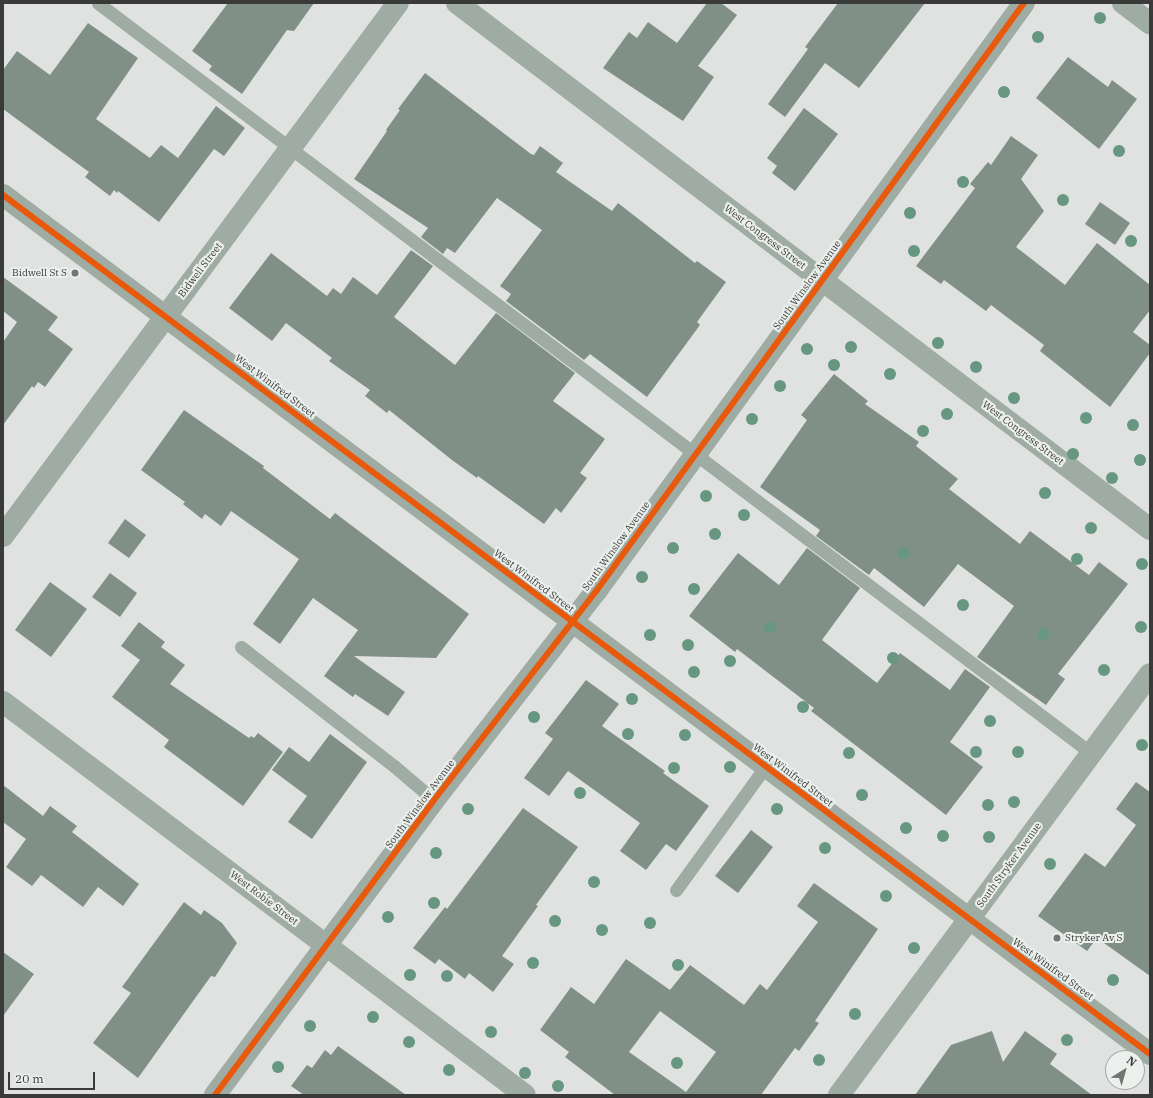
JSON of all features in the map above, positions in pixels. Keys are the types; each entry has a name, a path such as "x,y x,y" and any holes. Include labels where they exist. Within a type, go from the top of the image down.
{"street":[{"name":"Bidwell Street","path":"3,536 398,3"},
{"name":"West Congress Street","path":"457,3 1150,529"},
{"name":"South Winslow Avenue","path":"215,1095 434,800 571,622 695,455 1024,3"},
{"path":"1123,3 1150,23"},
{"name":"West Winifred Street","path":"3,195 968,920 1150,1054"},
{"name":"South Stryker Avenue","path":"839,1095 1150,674"},
{"name":"West Robie Street","path":"3,702 525,1095"}],"lane":[{"path":"98,3 1091,753"},
{"path":"241,647 394,766 434,800"},
{"path":"676,890 765,767"}],"building":[{"path":"228,3 314,3 294,31 287,30 242,94 209,70 212,66 192,51"},
{"path":"707,3 721,3 737,15 698,66 714,77 683,121 603,68 629,32 637,38 648,22 677,43"},
{"path":"838,3 925,3 859,88 825,63 785,117 768,104 808,49 805,47"},
{"path":"88,23 138,58 96,119 150,158 161,145 178,158 216,106 245,128 224,156 214,149 159,222 118,191 117,193 114,190 110,196 85,177 89,172 3,109 3,70 17,51 50,75"},
{"path":"1068,57 1108,87 1112,80 1137,99 1099,149 1036,98"},
{"path":"425,73 531,154 534,155 540,146 563,163 556,172 612,211 618,203 695,263 697,261 726,282 697,322 700,325 647,397 590,354 584,360 506,301 511,294 500,286 542,230 497,198 455,253 447,248 443,254 421,237 428,228 354,179 387,131 386,130 400,110 398,109"},
{"path":"804,108 838,134 795,191 772,173 777,166 767,158"},
{"path":"1011,136 1038,155 1021,179 1044,211 1016,247 1065,285 1097,243 1150,285 1150,310 1133,332 1150,345 1150,353 1110,407 1040,351 1044,345 991,305 986,311 944,280 941,284 916,266 975,188 970,184 988,162 991,165"},
{"path":"1100,202 1130,223 1115,245 1085,224"},
{"path":"411,250 433,266 394,317 455,365 496,313 575,373 553,401 605,439 580,473 587,478 561,513 556,508 544,524 478,476 477,478 452,460 389,410 387,413 365,396 370,390 329,361 332,358 286,323 272,341 229,308 271,253 327,296 333,288 341,294 353,277 377,295"},
{"path":"3,277 58,317 48,330 73,349 45,387 38,382 34,388 32,386 3,425 3,342 17,322 3,311"},
{"path":"834,374 868,401 865,404 919,442 916,446 958,479 949,489 1020,544 1030,531 1089,575 1099,562 1128,584 1058,674 1065,679 1046,705 977,657 1014,606 958,564 924,607 874,568 869,575 816,536 820,530 760,487 807,420 801,415"},
{"path":"184,410 264,466 263,468 330,519 335,513 469,614 436,658 354,656 405,692 388,716 355,694 353,697 324,676 358,630 313,598 280,644 253,624 299,559 231,511 221,526 205,514 202,519 183,504 185,502 141,470"},
{"path":"125,519 146,535 129,558 108,543"},
{"path":"807,548 860,588 822,640 877,683 900,653 950,690 965,669 990,687 950,742 983,767 946,815 811,711 814,708 737,649 735,652 689,616 738,553 779,585"},
{"path":"110,573 137,593 120,617 92,597"},
{"path":"50,582 87,609 51,657 15,630"},
{"path":"139,622 165,642 161,647 185,665 170,684 249,738 251,736 254,738 258,733 283,752 243,806 164,747 169,740 112,697 140,660 121,646"},
{"path":"586,680 619,704 602,726 665,771 663,773 709,806 676,851 666,844 646,870 620,851 640,823 568,771 549,796 524,778 553,739 545,733"},
{"path":"330,734 367,762 312,839 288,822 307,796 272,770 289,747 309,762"},
{"path":"1136,782 1150,792 1150,976 1097,938 1087,951 1038,916 1085,853 1105,867 1136,825 1116,809"},
{"path":"3,785 43,816 50,806 77,826 72,832 139,884 123,906 98,887 83,907 41,875 32,886 6,867 26,839 3,822"},
{"path":"523,808 578,847 536,905 538,906 502,956 514,964 493,992 469,973 465,979 439,959 435,964 413,948 445,907 447,909"},
{"path":"751,830 773,847 738,893 715,876"},
{"path":"814,883 878,929 815,1021 819,1023 799,1051 795,1048 761,1095 615,1095 565,1057 569,1052 540,1030 571,987 594,1004 626,959 670,990 690,965 744,1005 760,984 767,990 818,922 797,906","holes":["660,1011 716,1052 686,1092 629,1052"]},
{"path":"184,902 201,915 204,910 222,923 237,943 215,977 211,976 138,1078 93,1043 131,993 122,987"},
{"path":"3,952 34,974 3,1016"},
{"path":"992,1031 1003,1062 1025,1031 1057,1054 1050,1064 1092,1095 915,1095 951,1045"},
{"path":"338,1046 406,1095 304,1095 291,1086 307,1065 312,1068 325,1050 331,1055"}],"cycle path":[{"path":"215,1095 434,800 597,590 1024,3"},
{"path":"3,195 1150,1054"}],"place":[{"name":"Bidwell St S","path":"75,273"},
{"name":"Stryker Av S","path":"1057,938"}]}
